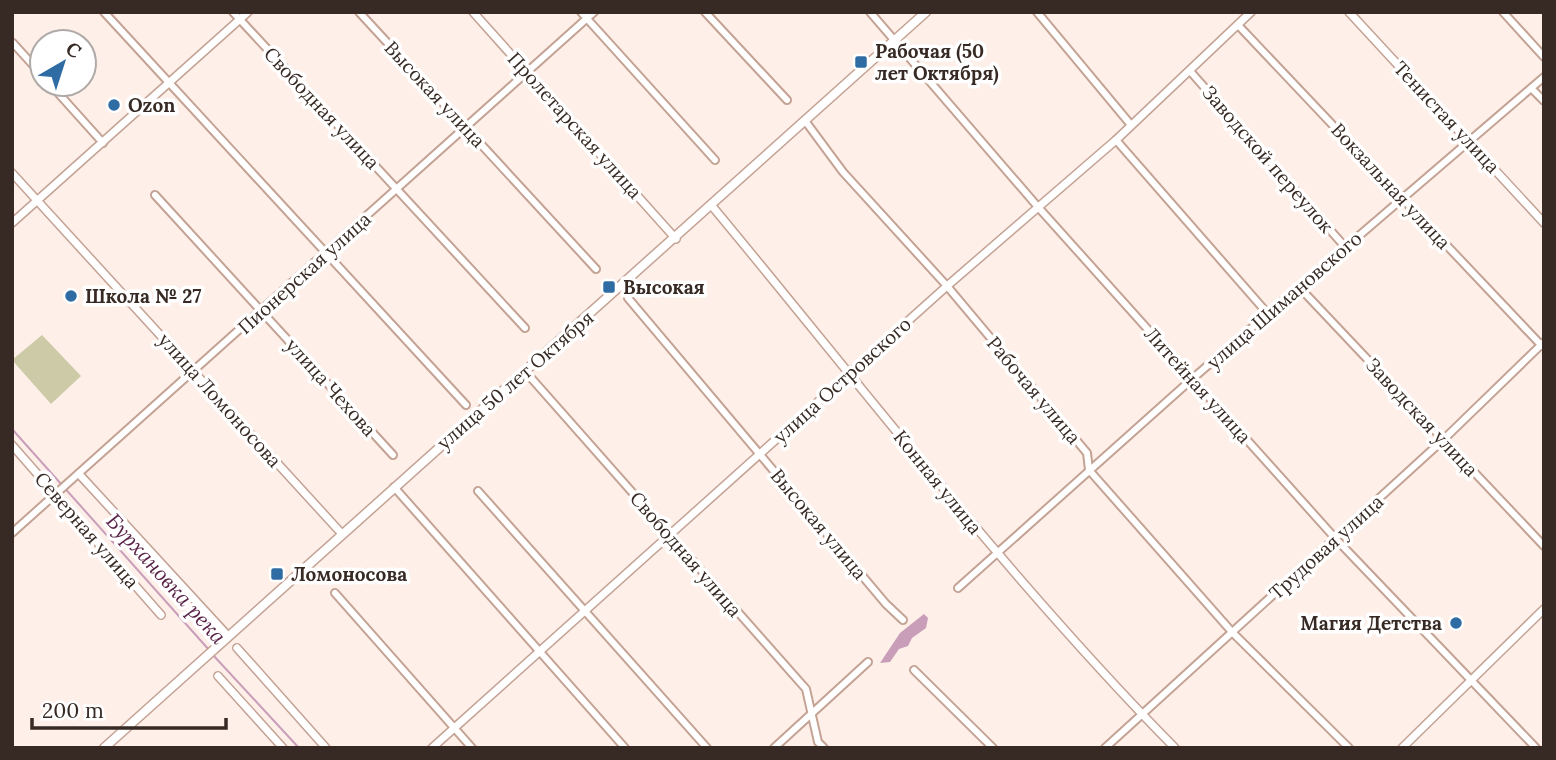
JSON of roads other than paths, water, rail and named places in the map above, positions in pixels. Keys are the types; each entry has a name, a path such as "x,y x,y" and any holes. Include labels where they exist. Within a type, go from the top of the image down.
{"main road":[{"name":"улица 50 лет Октября","path":"104,748 394,487 676,239 926,12"}],"street":[{"path":"104,12 328,251 466,405"},
{"name":"Свободная улица","path":"233,12 525,328"},
{"path":"12,223 248,12"},
{"name":"Высокая улица","path":"359,12 596,269"},
{"name":"Пролетарская улица","path":"473,12 676,239"},
{"path":"581,12 715,160"},
{"name":"Пионерская улица","path":"12,533 594,12"},
{"path":"705,12 787,100"},
{"name":"Литейная улица","path":"870,12 1038,207 1335,538 1536,748"},
{"path":"1037,12 1132,125"},
{"name":"Вокзальная улица","path":"1237,12 1241,22 1543,345"},
{"name":"улица Островского","path":"432,748 947,286 1116,140 1251,12"},
{"name":"Тенистая улица","path":"1349,12 1544,223"},
{"path":"1503,12 1544,57"},
{"path":"13,43 28,60"},
{"name":"Заводской переулок","path":"1190,71 1346,248"},
{"name":"улица Шимановского","path":"958,588 1192,379 1544,78"},
{"path":"1531,88 1544,101"},
{"path":"63,98 103,143"},
{"name":"Рабочая улица","path":"806,122 843,172 947,286 1087,453 1089,470 1231,632 1349,748"},
{"path":"1116,140 1268,314"},
{"name":"улица Ломоносова","path":"12,173 342,534"},
{"name":"улица Чехова","path":"155,195 393,455"},
{"name":"Конная улица","path":"712,206 1058,627 1175,748"},
{"name":"Заводская улица","path":"1300,288 1544,546"},
{"name":"Высокая улица","path":"628,298 886,604 903,620"},
{"name":"Трудовая улица","path":"1105,748 1443,440 1543,345"},
{"name":"Свободная улица","path":"525,371 806,689 818,742 824,748"},
{"name":"Северная улица","path":"12,445 161,615"},
{"name":"Северная улица","path":"79,474 228,636"},
{"path":"394,487 625,748"},
{"path":"478,491 707,748"},
{"path":"335,593 472,748"},
{"path":"1409,746 1469,680 1544,609"},
{"path":"237,648 326,748"},
{"path":"774,748 867,662"},
{"path":"914,670 993,748"},
{"path":"218,676 283,748"}],"waterway":[{"name":"Бурхановка река","path":"12,429 210,651"},
{"name":"Бурхановка река","path":"213,655 299,748"}],"place":[{"name":"Рабочая (50 лет Октября)","path":"861,62"},
{"name":"Ozon","path":"114,105"},
{"name":"Высокая","path":"609,287"},
{"name":"Школа № 27","path":"71,296"},
{"name":"Ломоносова","path":"277,574"},
{"name":"Магия Детства","path":"1456,623"}]}
